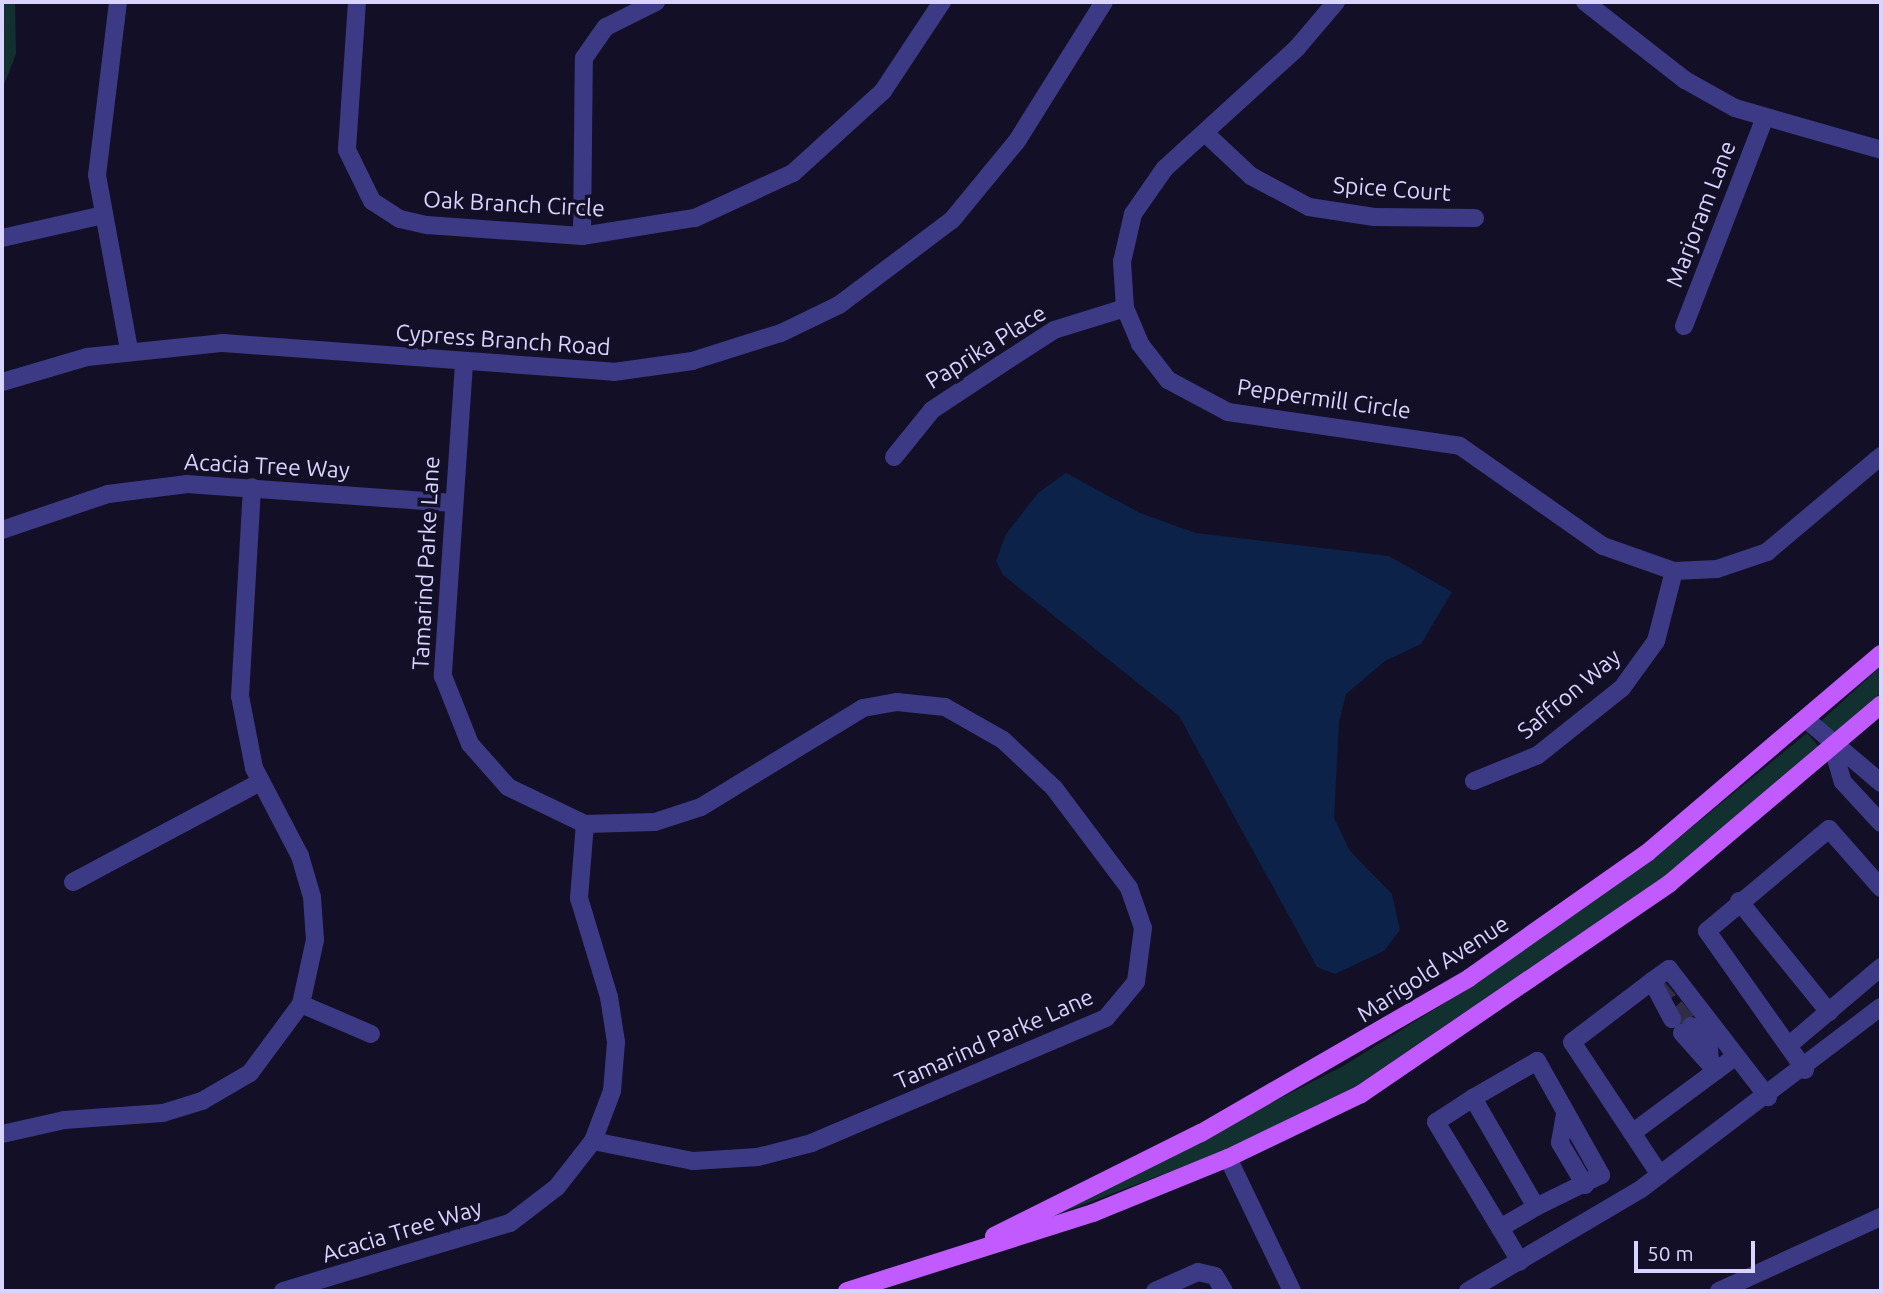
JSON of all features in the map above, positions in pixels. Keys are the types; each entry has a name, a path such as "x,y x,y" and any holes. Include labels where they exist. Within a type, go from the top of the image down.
{"main road":[{"name":"Marigold Avenue","path":"848,1291 887,1285 963,1253 1235,1115 1469,978 1647,853 1808,721 1881,654"},
{"name":"Marigold Avenue","path":"963,1253 1093,1213 1228,1158 1361,1094 1492,1009 1670,883 1881,705"}],"street":[{"path":"118,2 96,158 103,215 129,350"},
{"name":"Oak Branch Circle","path":"357,2 347,150 372,201 420,224 582,236 695,218 793,173 883,92 942,2"},
{"path":"582,236 584,58 606,27 656,2"},
{"name":"Cypress Branch Road","path":"2,382 129,350 223,343 574,373 665,367 821,315 925,244 966,205 1033,117 1104,2"},
{"name":"Peppermill Circle","path":"1336,2 1297,48 1153,182 1133,215 1122,262 1125,308 1152,363 1207,404 1253,417 1461,446 1603,546 1674,571 1717,569 1767,552 1881,456"},
{"path":"1585,2 1685,80 1764,120 1881,150"},
{"name":"Marjoram Lane","path":"1684,326 1764,120"},
{"name":"Spice Court","path":"1205,133 1251,176 1309,206 1363,216 1475,219"},
{"path":"2,238 103,215"},
{"name":"Paprika Place","path":"894,457 932,410 1054,330 1125,308"},
{"name":"Tamarind Parke Lane","path":"464,364 441,656 452,710 470,744 508,787 585,824 640,825 685,814 846,716 897,702 933,704 986,728 1054,788 1129,888 1144,935 1136,982 1106,1018 812,1143 758,1157 693,1161 593,1141"},
{"path":"2,1134 64,1120 163,1113 202,1101 250,1073 301,1004 315,940 312,897 300,856 260,782 243,720 239,670 252,487"},
{"name":"Acacia Tree Way","path":"2,530 137,489 252,487 453,503"},
{"name":"Saffron Way","path":"1474,781 1538,755 1622,688 1656,641 1674,571"},
{"path":"1808,721 1833,748 1864,762 1881,782"},
{"path":"1833,748 1843,782 1881,823"},
{"path":"73,882 260,782"},
{"name":"Acacia Tree Way","path":"284,1291 510,1223 557,1187 593,1141 612,1091 616,1042 576,884 585,824"},
{"path":"1805,1070 1707,931 1739,901 1829,828 1881,888"},
{"path":"1739,901 1829,1012"},
{"path":"1788,1046 1881,967"},
{"path":"1660,1175 1572,1042 1652,981 1669,969 1768,1097"},
{"path":"1652,981 1713,1066"},
{"path":"301,1004 371,1034"},
{"path":"1468,1291 1660,1175 1805,1070 1881,1007"},
{"path":"1632,1133 1713,1066 1736,1056"},
{"path":"1500,1228 1601,1175 1537,1061 1436,1122 1500,1228 1520,1261"},
{"path":"1473,1098 1536,1207"},
{"path":"1228,1158 1292,1291"},
{"path":"1719,1291 1881,1217"},
{"path":"1155,1291 1198,1272 1215,1276 1224,1291"}],"green space":[{"path":"2,2 15,2 16,54 2,90"},
{"path":"1881,666 1881,693 1835,736 1821,721"},
{"path":"1807,733 1820,748 1665,876 1356,1086 1224,1151 1043,1220 1343,1066 1466,990 1652,860"}],"water":[{"path":"1066,473 1140,513 1196,533 1389,556 1452,592 1421,644 1385,661 1346,694 1339,722 1334,818 1350,851 1392,894 1400,930 1384,951 1335,974 1317,967 1179,716 1003,575 996,561 1006,534 1038,493"}],"tunnel":[{"path":"1657,987 1691,1026"}]}
